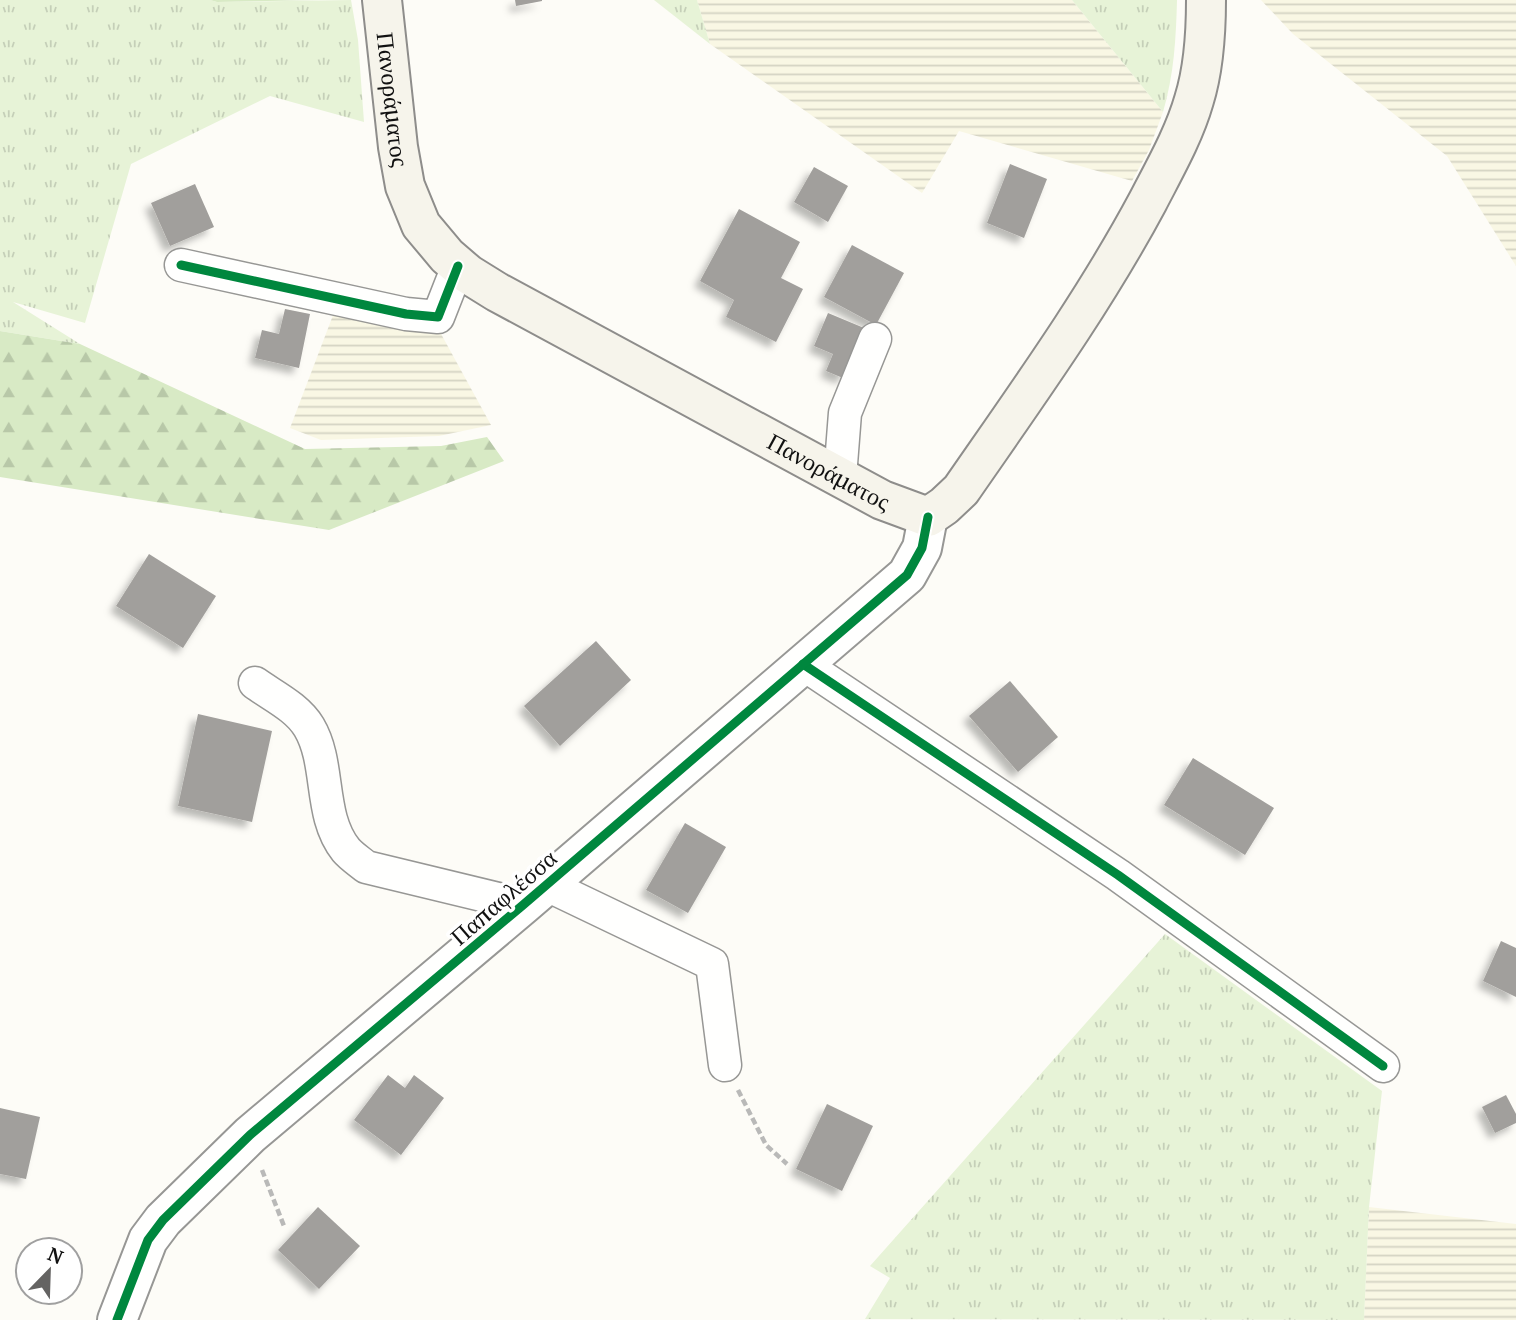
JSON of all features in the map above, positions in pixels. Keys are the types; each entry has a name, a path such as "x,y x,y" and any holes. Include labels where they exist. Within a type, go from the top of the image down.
{"main road":[{"name":"Πανοράματος","path":"382,0 405,187 421,225 458,266 539,316 882,500 928,517"},
{"path":"928,517 961,490 1102,282 1135,225 1177,144 1194,99 1201,71 1206,0"}],"street":[{"path":"181,265 406,314 438,317 458,266"},
{"path":"840,477 845,413 875,339"},
{"name":"Παπαφλέσσα","path":"117,1320 148,1240 163,1220 250,1135 535,895 907,575 922,548 928,517"},
{"path":"803,664 1118,875 1383,1066"},
{"path":"255,683 295,710 309,727 318,750 333,827 346,850 366,867 535,895 712,964 725,1065"}],"path":[{"path":"725,1065 766,1146 786,1164"},
{"path":"261,1167 284,1226"}],"shaded area":[{"path":"697,0 1072,0 1163,112 1149,150 1132,181 959,131 922,193 710,44"},
{"path":"1261,0 1516,0 1516,266 1447,156 1293,34"},
{"path":"335,310 440,332 491,425 439,436 321,440 290,428"},
{"path":"1369,1207 1516,1224 1516,1320 1364,1320"}],"green space":[{"path":"0,0 351,0 358,40 364,122 270,96 131,164 85,323 13,302 80,344 0,331"},
{"path":"210,0 319,0 217,2"},
{"path":"654,0 697,0 710,44"},
{"path":"1072,0 1177,0 1174,56 1163,112"},
{"path":"0,331 80,344 305,449 441,446 487,437 504,461 329,530 0,477"},
{"path":"1165,934 1382,1091 1369,1207 1364,1320 865,1319 890,1278 870,1266"}],"building":[{"path":"515,0 542,0 542,1 516,6"},
{"path":"1010,164 1047,179 1024,238 987,223"},
{"path":"814,167 848,186 828,222 794,202"},
{"path":"195,184 214,227 170,246 151,203"},
{"path":"739,209 800,242 781,278 803,289 776,342 726,317 734,300 700,281"},
{"path":"852,245 904,273 876,325 824,297"},
{"path":"285,309 310,314 299,368 255,358 262,330 279,334"},
{"path":"828,313 864,328 843,378 826,371 833,354 814,346"},
{"path":"149,554 216,596 183,648 116,606"},
{"path":"596,641 631,680 560,746 524,706"},
{"path":"1010,681 1058,737 1018,772 969,716"},
{"path":"198,714 272,731 252,822 178,806"},
{"path":"1193,758 1274,808 1245,855 1164,805"},
{"path":"685,823 726,847 688,913 646,890"},
{"path":"1501,941 1516,948 1516,997 1483,981"},
{"path":"388,1075 405,1088 414,1075 444,1098 401,1155 354,1120"},
{"path":"1506,1095 1516,1114 1516,1123 1495,1133 1482,1107"},
{"path":"827,1104 873,1126 842,1191 796,1169"},
{"path":"0,1108 40,1117 26,1179 0,1174"},
{"path":"318,1207 360,1246 319,1289 278,1250"}],"cycle path":[{"path":"181,265 406,314 438,317 458,266"},
{"path":"117,1320 148,1240 163,1220 250,1135 907,575 922,548 928,517"},
{"path":"803,664 1118,875 1383,1066"}]}
